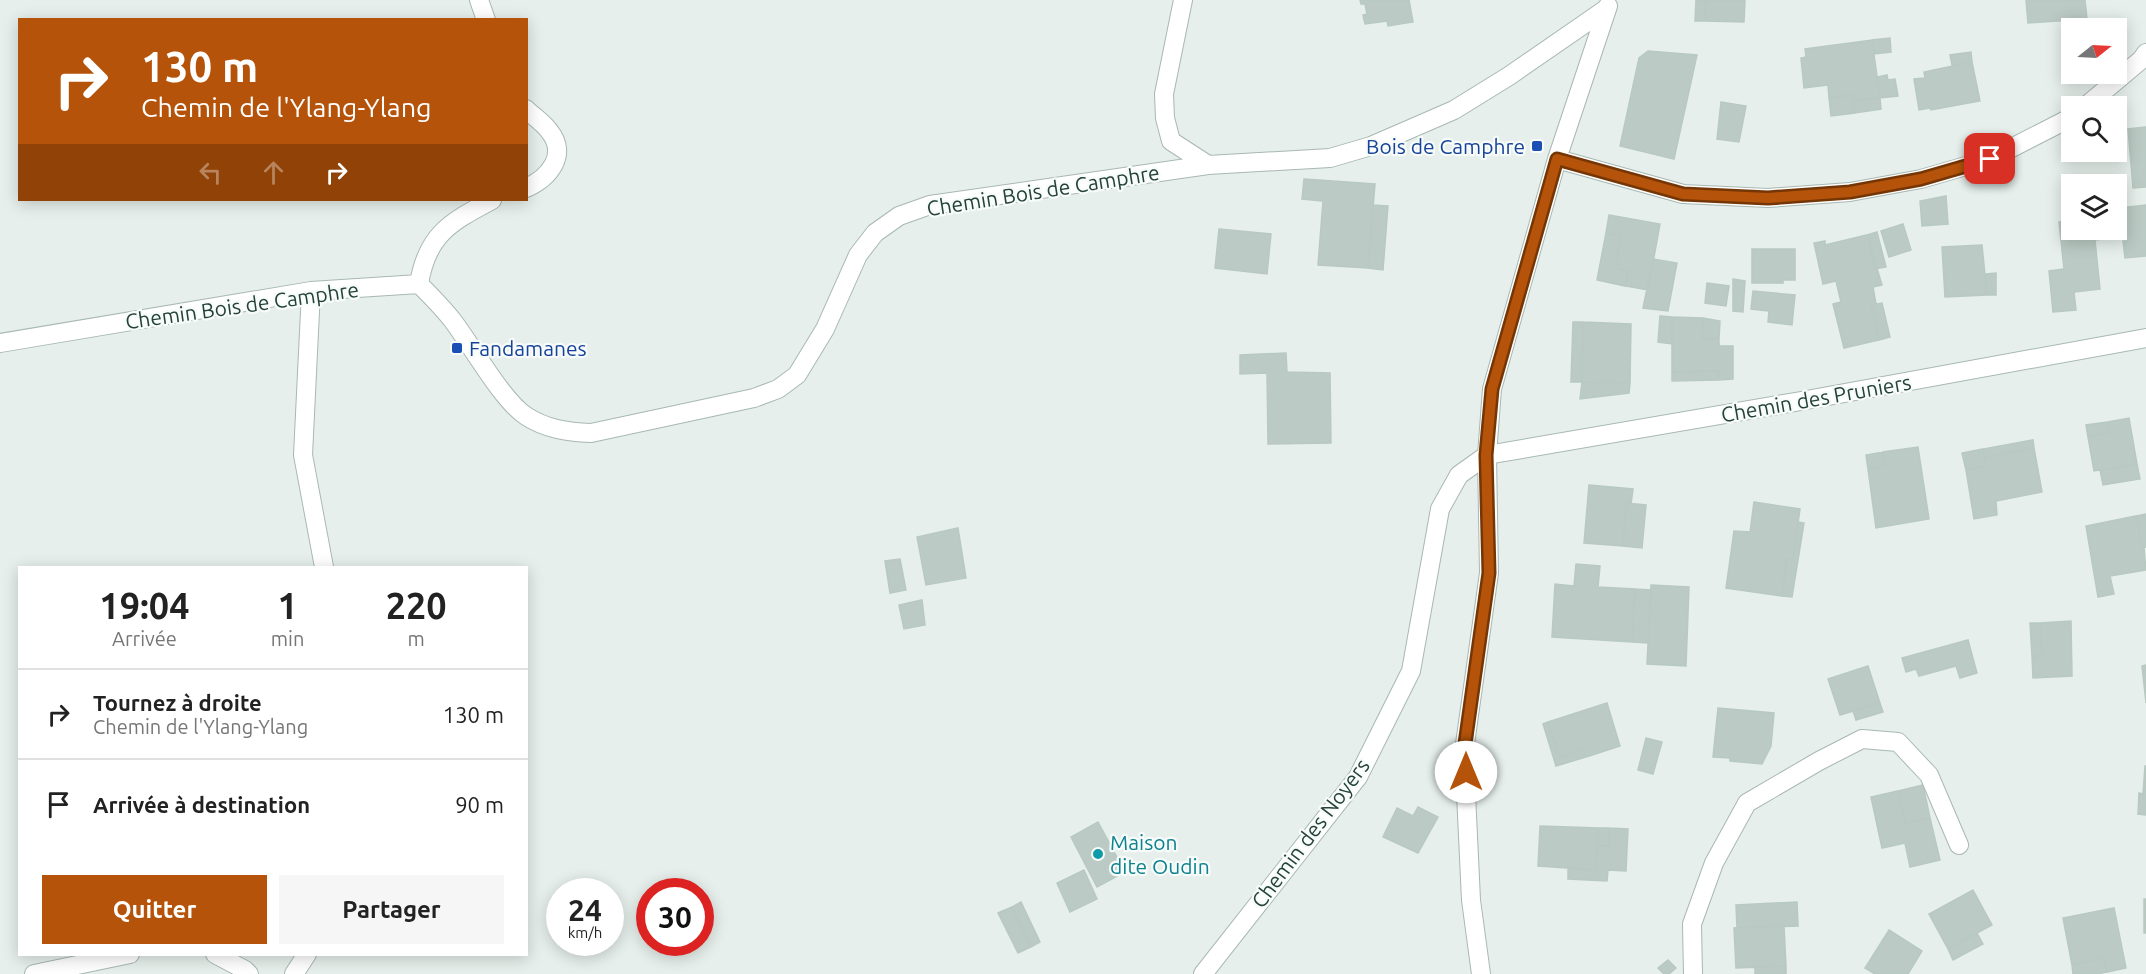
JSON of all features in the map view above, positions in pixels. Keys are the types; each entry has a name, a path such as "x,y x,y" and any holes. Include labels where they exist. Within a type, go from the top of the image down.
{"street":[{"path":"479,0 485,18"},
{"path":"1183,0 1164,94 1165,118 1171,141 1208,165"},
{"path":"1481,974 1471,900 1464,751 1489,573 1486,455 1492,389 1557,159 1609,5"},
{"name":"Chemin Bois de Camphre","path":"0,343 311,291 419,284 452,319 507,397 524,415 543,425 566,432 591,433 754,398 778,389 797,375 812,354 858,255 875,233 899,216 930,206 1208,165 1330,158 1371,146 1454,110 1509,76 1609,5"},
{"path":"2097,96 2141,60 2146,52"},
{"path":"528,111 551,133 556,143 557,155 549,172 528,187"},
{"path":"1557,159 1683,194 1768,198 1850,192 1921,179 1990,159 2061,123"},
{"path":"419,284 427,256 441,233 453,221 490,201"},
{"path":"311,291 303,455 324,566"},
{"name":"Chemin des Pruniers","path":"1486,455 1801,401 2146,338"},
{"name":"Chemin des Noyers","path":"1203,974 1358,777 1411,671 1440,509 1459,475 1486,455"},
{"path":"1693,974 1692,924 1714,863 1747,803 1862,739 1898,742 1929,775 1959,845"},
{"path":"34,974 120,956"},
{"path":"219,956 249,974"},
{"path":"294,974 306,956"}],"building":[{"path":"1360,0 1409,0 1413,22 1388,26 1387,21 1365,24 1363,15 1367,14 1365,4 1361,4"},
{"path":"1696,0 1706,0 1705,21 1695,21"},
{"path":"1706,0 1745,0 1744,22 1705,21"},
{"path":"2026,0 2085,0 2087,18 2061,18 2061,21 2028,23"},
{"path":"1890,38 1891,52 1874,54 1872,40"},
{"path":"1872,40 1880,98 1854,101 1853,95 1829,98 1828,85 1804,88 1801,58 1806,57 1805,49"},
{"path":"1648,51 1697,55 1674,159 1620,146 1639,58"},
{"path":"1971,52 1972,62 1952,65 1950,55"},
{"path":"1972,62 1980,101 1919,110 1914,79 1925,78 1924,72"},
{"path":"1887,75 1888,80 1895,79 1898,96 1880,98 1877,77"},
{"path":"1853,95 1855,113 1831,116 1829,98"},
{"path":"1880,98 1881,109 1855,113 1854,101"},
{"path":"1721,102 1746,106 1739,142 1717,139"},
{"path":"2146,127 2146,187 2133,188 2128,129"},
{"path":"1304,179 1375,184 1368,268 1318,265 1323,201 1302,199"},
{"path":"1946,196 1948,224 1922,226 1920,201"},
{"path":"1373,205 1388,206 1383,270 1368,268"},
{"path":"2146,205 2146,256 2125,258 2123,241 2127,240 2127,207"},
{"path":"1609,215 1660,224 1648,290 1625,286 1628,271 1616,268 1621,236 1606,233"},
{"path":"2059,222 2061,222 2061,240 2095,240 2100,289 2074,292 2076,310 2053,312 2049,271 2064,269"},
{"path":"1903,224 1911,250 1889,257 1881,231"},
{"path":"1219,229 1271,234 1267,274 1215,268"},
{"path":"1877,232 1886,267 1875,269 1867,235"},
{"path":"1606,233 1621,236 1616,268 1628,271 1625,286 1597,280"},
{"path":"1867,235 1882,285 1873,287 1876,304 1871,305 1879,340 1844,348 1833,304 1841,302 1836,281 1823,284 1814,243 1825,241 1825,245"},
{"path":"1982,245 1987,295 1945,297 1942,247"},
{"path":"1752,249 1795,249 1795,280 1783,280 1783,283 1752,283"},
{"path":"1653,259 1677,263 1668,311 1643,308"},
{"path":"1996,273 1996,295 1987,295 1986,274"},
{"path":"1733,279 1745,281 1743,312 1733,311"},
{"path":"1707,283 1729,286 1726,306 1705,303"},
{"path":"1753,291 1795,295 1792,325 1768,322 1769,311 1751,309"},
{"path":"1882,303 1890,337 1879,340 1871,305"},
{"path":"1660,316 1672,317 1672,344 1658,342"},
{"path":"1672,317 1703,318 1702,339 1719,339 1719,346 1733,346 1733,379 1719,380 1719,371 1672,372"},
{"path":"1703,318 1720,321 1719,339 1702,339"},
{"path":"1573,322 1583,322 1582,382 1571,382"},
{"path":"1583,322 1631,324 1630,383 1582,382"},
{"path":"1286,353 1287,372 1330,373 1331,443 1268,444 1267,373 1240,374 1240,355"},
{"path":"1719,371 1719,380 1672,381 1672,372"},
{"path":"1582,382 1630,383 1629,393 1580,399"},
{"path":"2129,418 2137,464 2094,471 2088,437 2108,433 2107,422"},
{"path":"2107,422 2108,433 2088,437 2086,425"},
{"path":"2033,440 2034,448 1984,458 1983,449"},
{"path":"1918,447 1929,519 1876,528 1868,469 1885,466 1883,452"},
{"path":"2034,448 2042,492 1996,501 1997,515 1974,519 1966,470 1986,466 1984,458"},
{"path":"1983,449 1986,466 1966,470 1962,453"},
{"path":"1883,452 1885,466 1868,469 1866,455"},
{"path":"2137,464 2140,479 2103,485 2100,470"},
{"path":"1589,485 1633,489 1631,504 1626,503 1623,546 1584,543"},
{"path":"1754,502 1800,509 1793,559 1787,559 1782,596 1726,588 1734,531 1750,532"},
{"path":"1626,503 1646,505 1642,548 1623,546"},
{"path":"2146,514 2146,547 2142,548 2136,516"},
{"path":"2136,516 2142,548 2144,548 2146,570 2110,576 2114,594 2098,597 2086,526"},
{"path":"1798,522 1804,523 1792,597 1782,596 1787,559 1793,559"},
{"path":"958,528 966,578 926,585 917,537"},
{"path":"900,559 906,590 890,593 885,561"},
{"path":"1576,564 1600,566 1598,587 1635,589 1632,642 1552,637 1555,584 1574,586"},
{"path":"1651,585 1689,587 1686,666 1647,664"},
{"path":"1635,589 1651,590 1648,643 1632,642"},
{"path":"922,600 925,625 904,629 899,605"},
{"path":"2071,621 2072,676 2033,678 2032,656 2042,656 2040,623"},
{"path":"2030,623 2040,623 2042,656 2032,656"},
{"path":"1968,640 1977,673 1960,678 1956,666 1919,676 1916,669 1906,672 1902,658"},
{"path":"2146,665 2146,703 2142,666"},
{"path":"1868,666 1880,703 1840,715 1828,679"},
{"path":"1607,703 1620,746 1586,757 1584,749 1560,757 1548,722"},
{"path":"1880,703 1883,712 1856,720 1853,711"},
{"path":"1718,708 1774,713 1771,746 1762,764 1713,757"},
{"path":"1548,722 1560,757 1584,749 1586,757 1556,766 1543,724"},
{"path":"1646,738 1662,742 1653,774 1638,770"},
{"path":"2145,766 2146,815 2138,814 2139,793 2143,794"},
{"path":"1923,785 1930,818 1905,823 1898,791"},
{"path":"1898,791 1905,823 1930,818 1940,860 1910,867 1905,843 1882,848 1871,797"},
{"path":"1418,807 1438,817 1418,853 1383,837 1397,808 1413,816"},
{"name":"Maison dite Oudin","path":"1098,822 1125,872 1097,887 1071,837"},
{"path":"1540,826 1599,828 1596,870 1538,866"},
{"path":"1599,828 1609,828 1609,846 1598,846"},
{"path":"1609,828 1628,829 1626,871 1608,870 1607,881 1568,879 1568,868 1596,870 1598,846 1609,846"},
{"path":"1084,870 1097,899 1070,912 1057,883"},
{"path":"1973,890 1992,925 1948,949 1929,914"},
{"path":"2144,899 2146,899 2146,933 2144,933"},
{"path":"1021,902 1040,942 1031,947 1012,907"},
{"path":"1797,902 1798,926 1737,928 1736,905"},
{"path":"1012,907 1031,947 1018,953 998,913"},
{"path":"2114,908 2126,968 2107,972 2104,958 2072,965 2063,918"},
{"path":"1784,926 1786,966 1736,968 1734,928"},
{"path":"1889,930 1922,951 1908,974 1875,974 1865,968"},
{"path":"1977,933 1983,944 1953,960 1948,949"},
{"path":"2104,958 2107,972 2073,974 2072,965"},
{"path":"1668,960 1676,968 1669,974 1664,974 1658,968"},
{"path":"1786,966 1786,974 1755,974 1755,967"}],"place":[{"name":"Bois de Camphre","path":"1537,146"},
{"name":"Fandamanes","path":"457,348"},
{"name":"Maison dite Oudin","path":"1098,854"}],"route":[{"path":"1466,772 1464,751 1489,573 1486,455 1492,389 1557,159 1683,194 1768,198 1850,192 1921,179 1990,159"}]}
